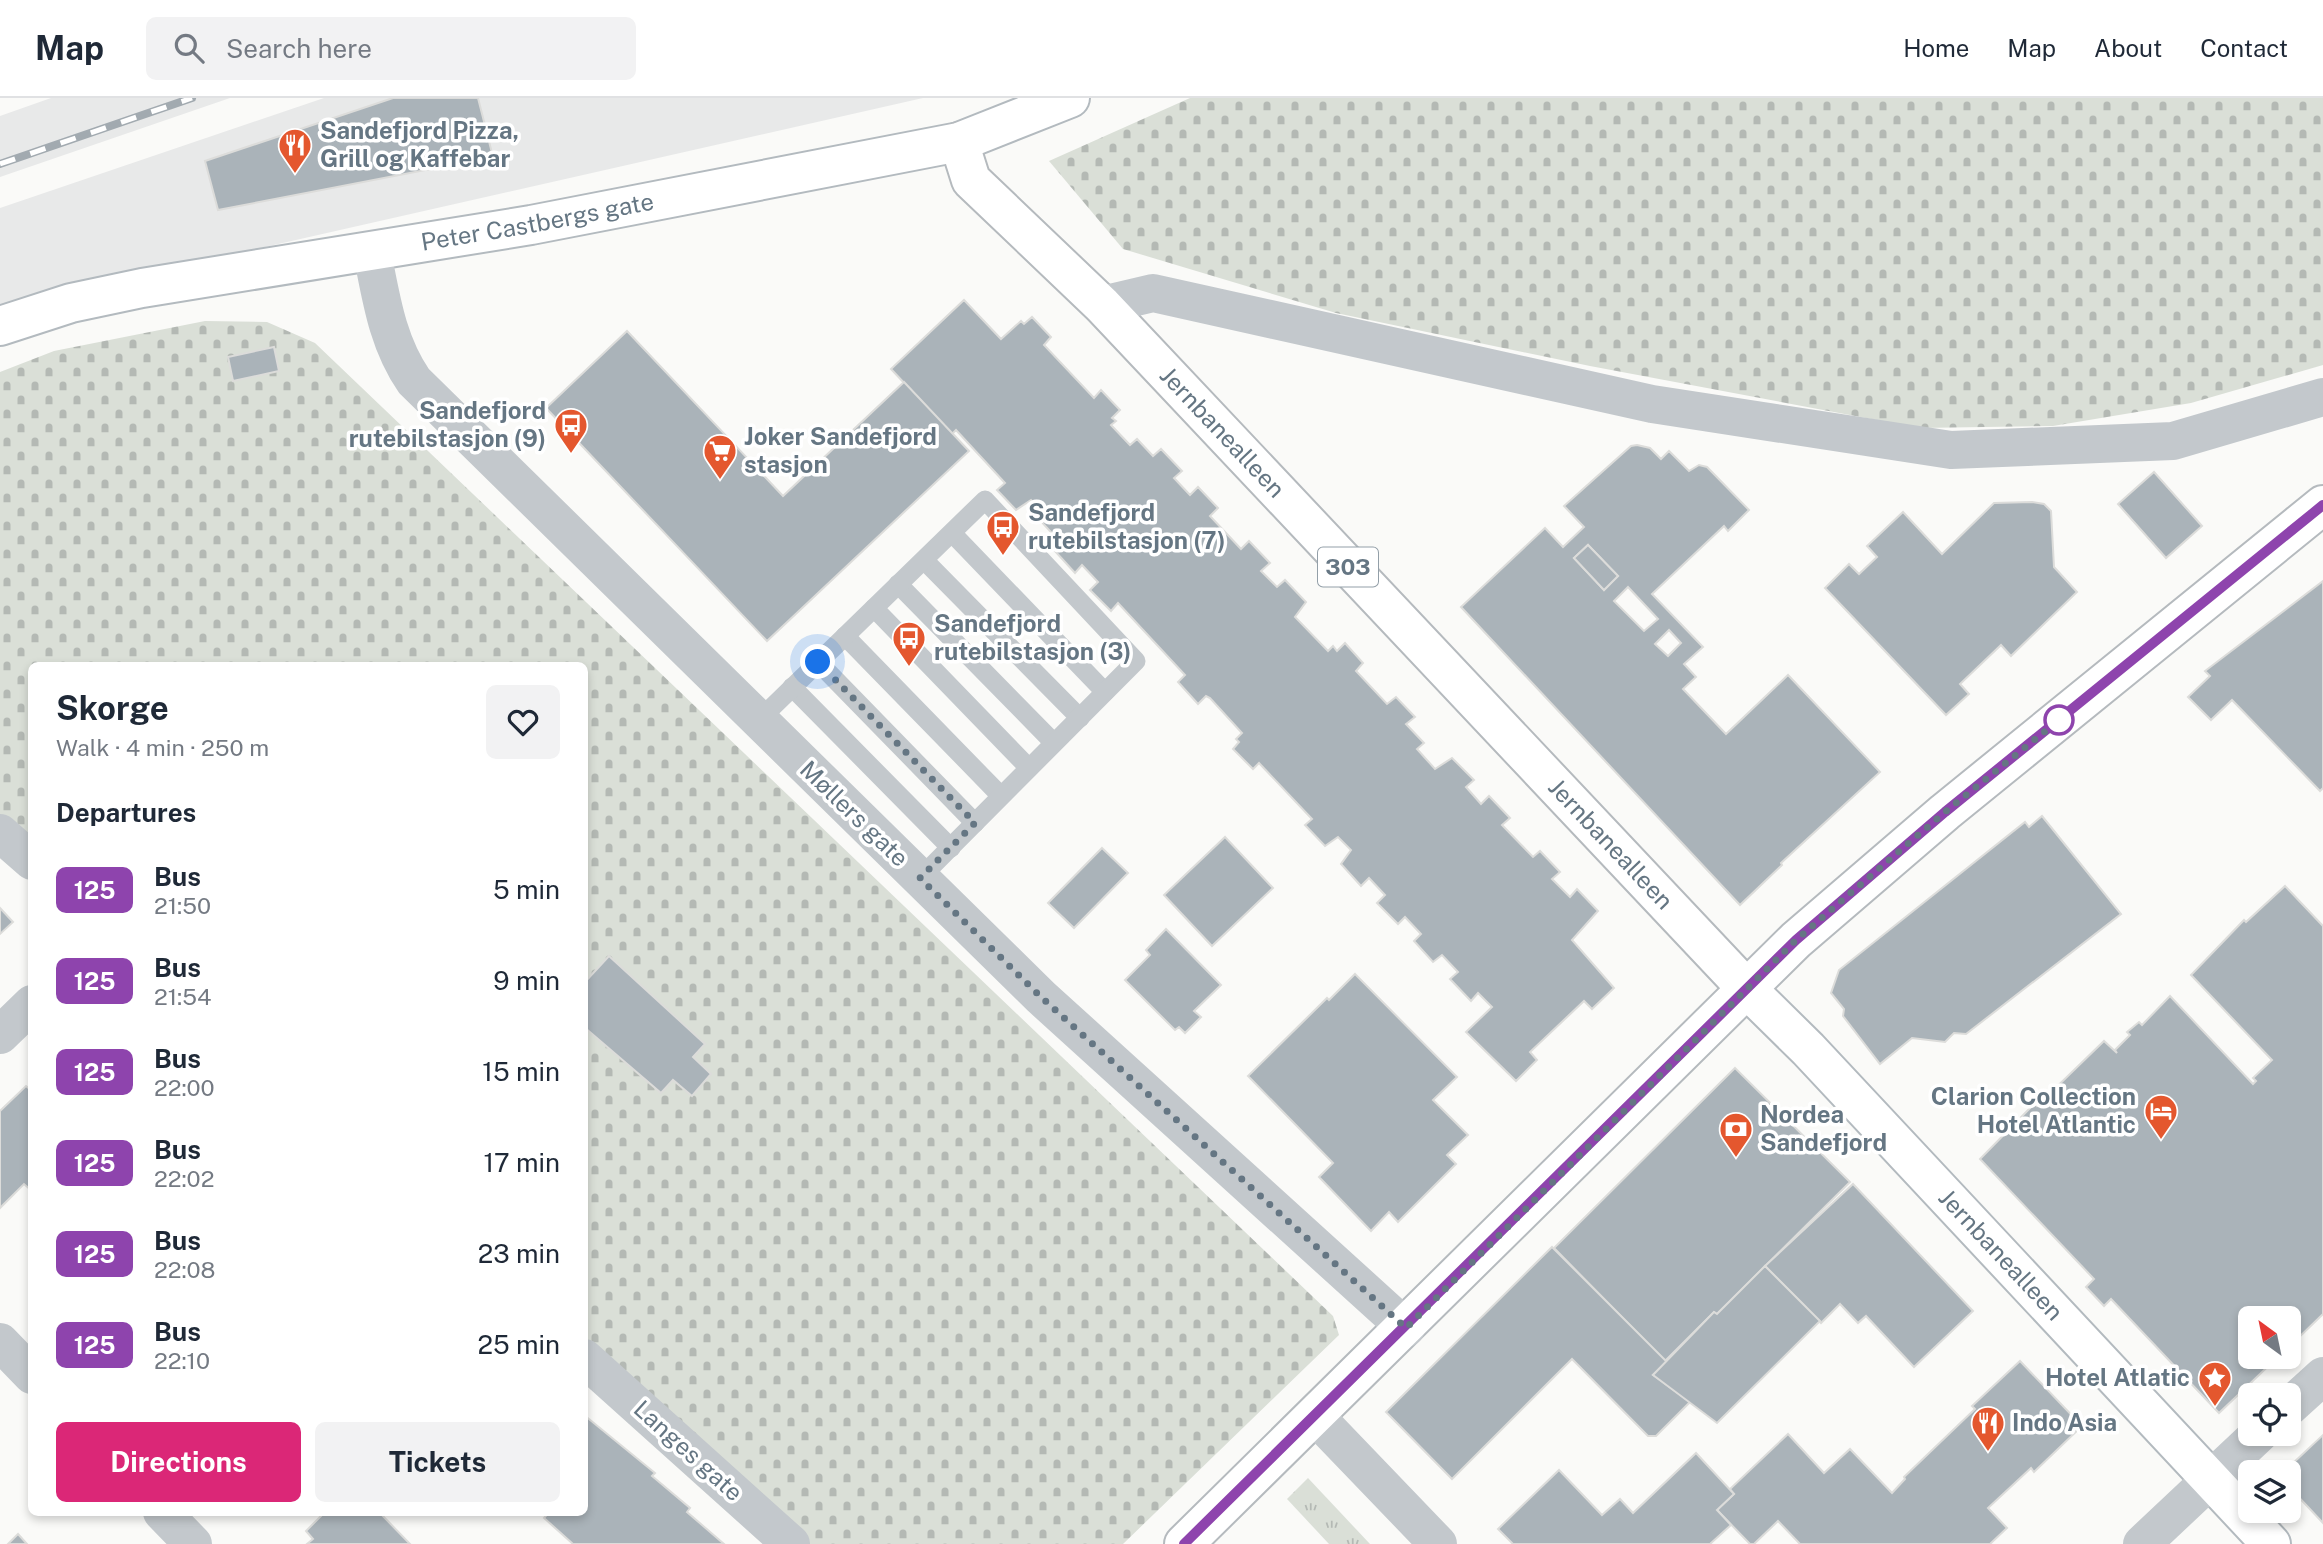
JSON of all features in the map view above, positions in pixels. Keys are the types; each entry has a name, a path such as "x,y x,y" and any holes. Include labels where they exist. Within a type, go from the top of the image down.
{"main road":[{"name":"Peter Castbergs gate","path":"0,326 71,303 142,288 531,225 959,142 1070,98"},
{"name":"Jernbanealleen","path":"959,142 971,180 1102,305 1746,988 1808,1049 2271,1544"},
{"path":"1184,1544 1316,1417 1796,940 1945,812 2323,505"}],"street":[{"name":"Møllers gate","path":"372,252 387,326 398,358 414,381 1041,997 1406,1328"},
{"path":"1102,305 1153,293 1652,404 1951,450 2173,441 2323,397"},
{"path":"0,832 28,857"},
{"path":"0,1035 28,1008"},
{"path":"0,1342 28,1371"},
{"name":"Langes gate","path":"588,1362 791,1544"},
{"path":"2301,1396 2323,1376"},
{"path":"1316,1417 1438,1544"},
{"path":"2142,1544 2246,1446"},
{"path":"166,1516 193,1544"}],"lane":[{"path":"759,720 985,500 1136,661 920,878"},
{"path":"951,533 1105,692"},
{"path":"924,560 1080,718"},
{"path":"898,584 1054,743"},
{"path":"874,608 1029,768"},
{"path":"845,636 1001,796"},
{"path":"818,662 975,823"},
{"path":"792,687 951,848"}],"shaded area":[{"path":"51,98 230,98 0,177 0,116"},
{"path":"324,98 923,98 0,307 0,208"}],"green space":[{"path":"1190,98 2323,98 2323,365 2191,403 2053,426 1919,428 1590,366 1336,313 1123,249 1049,161"},
{"path":"205,321 267,322 315,343 1333,1316 1339,1335 1123,1544 791,1544 588,1361 588,662 28,662 28,858 0,833 0,372 54,351"},
{"path":"1308,1478 1370,1544 1329,1544 1287,1499"}],"building":[{"path":"393,98 478,98 493,157 218,210 205,161"},
{"path":"964,300 1001,339 1021,321 1024,324 1032,317 1051,337 1044,345 1094,398 1101,390 1120,410 1112,418 1116,421 1111,425 1130,445 1137,439 1153,456 1161,449 1182,471 1174,478 1190,495 1198,487 1218,508 1210,516 1241,549 1249,541 1270,563 1261,571 1277,587 1285,580 1306,602 1295,617 1328,651 1333,646 1337,651 1345,643 1363,663 1356,671 1387,704 1396,697 1415,717 1406,724 1424,743 1417,749 1435,769 1452,758 1474,780 1466,787 1481,804 1489,796 1510,818 1502,825 1533,857 1540,851 1560,872 1552,879 1570,897 1577,889 1598,911 1572,940 1614,988 1592,1009 1584,1001 1530,1052 1537,1060 1516,1081 1466,1032 1492,1007 1478,993 1471,1001 1450,979 1458,972 1442,955 1433,962 1414,941 1421,934 1405,917 1398,924 1377,903 1385,895 1369,878 1361,886 1341,864 1351,850 1338,837 1325,846 1305,825 1312,819 1259,763 1253,769 1233,749 1239,742 1236,739 1242,733 1210,698 1206,696 1198,704 1178,682 1185,675 1118,603 1111,611 1090,590 1098,582 1082,565 1075,573 1054,550 1061,543 1037,517 1043,513 1031,500 1016,510 997,490 1005,483 956,430 952,434 891,369"},
{"path":"627,331 783,496 904,382 969,451 767,641 546,408"},
{"path":"274,347 279,371 233,381 228,357"},
{"path":"1631,446 1650,448 1661,459 1669,451 1689,471 1699,465 1707,467 1749,510 1728,531 1724,526 1652,594 1703,647 1684,664 1696,677 1683,689 1726,734 1788,675 1880,772 1781,863 1782,865 1740,905 1461,607 1545,528 1563,547 1584,527 1564,506","holes":["1588,545 1618,576 1604,590 1574,558","1628,587 1658,619 1644,631 1614,601","1669,630 1681,643 1668,656 1655,644"]},
{"path":"2154,472 2202,526 2166,558 2118,504"},
{"path":"1994,503 2044,504 2051,511 2054,567 2077,592 2011,656 2001,645 1960,684 1969,694 1946,715 1825,588 1849,564 1859,574 1877,557 1867,546 1903,512 1942,554"},
{"path":"1588,545 1618,576 1604,590 1574,558"},
{"path":"2323,581 2323,788 2320,791 2232,700 2211,720 2188,697 2210,676 2205,671"},
{"path":"2042,816 2121,914 1966,1034 1954,1033 1945,1042 1912,1038 1880,1064 1843,1016 1844,1009 1831,993 1839,970 2025,822 2029,827"},
{"path":"1225,837 1273,888 1212,946 1164,895"},
{"path":"1102,848 1128,873 1074,928 1048,903"},
{"name":"Clarion Collection Hotel Atlantic","path":"2285,886 2323,926 2323,1314 2301,1335 2301,1306 2238,1306 2238,1369 2265,1369 2251,1383 2238,1383 2238,1395 2219,1413 2111,1299 2104,1306 2086,1287 2094,1279 1980,1159 2035,1103 2037,1106 2104,1041 2117,1053 2115,1050 2130,1035 2127,1032 2139,1022 2142,1025 2170,996 2253,1084 2256,1081 2253,1078 2272,1060 2191,975 2244,920 2246,922"},
{"path":"0,908 13,922 0,934"},
{"path":"1166,929 1221,985 1194,1011 1201,1017 1185,1033 1179,1027 1175,1030 1125,980 1150,955 1146,950"},
{"path":"609,956 705,1044 693,1057 711,1074 692,1096 673,1080 661,1093 588,1030 588,979"},
{"path":"1355,974 1457,1077 1433,1100 1468,1135 1447,1155 1456,1164 1398,1222 1389,1212 1371,1231 1319,1177 1333,1163 1248,1076"},
{"path":"1735,1068 1850,1182 1717,1314 1714,1312 1665,1361 1554,1248"},
{"path":"26,1086 28,1088 28,1188 24,1184 0,1208 0,1111"},
{"path":"1853,1184 1973,1311 1914,1367 1866,1316 1858,1323 1840,1304 1821,1323 1765,1266"},
{"path":"1552,1247 1667,1362 1653,1375 1690,1402 1656,1436 1648,1436 1572,1359 1452,1479 1386,1412"},
{"path":"1765,1266 1820,1321 1717,1423 1653,1375 1714,1312 1717,1314"},
{"path":"2020,1361 2082,1426 2034,1472 2031,1468 1988,1508 2007,1528 1990,1544 1800,1544 1778,1521 1754,1544 1750,1544 1717,1510 1734,1494 1730,1489 1788,1434 1824,1473 1850,1449 1892,1493 1904,1477 1975,1409 1972,1406"},
{"path":"588,1418 655,1473 652,1476 690,1508 687,1512 724,1544 573,1544 544,1518 588,1516"},
{"path":"2323,1435 2323,1523 2301,1500 2301,1460 2296,1460"},
{"path":"1696,1453 1734,1494 1717,1510 1731,1525 1710,1544 1513,1544 1498,1529 1559,1470 1602,1515 1620,1499 1633,1513"},
{"path":"321,1516 383,1516 410,1544 307,1544 313,1539 306,1531"},
{"path":"18,1534 27,1544 8,1544"}],"railway":[{"path":"0,164 192,98"}],"bus line":[{"name":"125","path":"1184,1544 1316,1417 1796,940 1945,812 2323,505"}],"place":[{"name":"Sandefjord Pizza, Grill og Kaffebar","path":"295,175"},
{"name":"Sandefjord rutebilstasjon (9)","path":"571,455"},
{"name":"Joker Sandefjord stasjon","path":"720,481"},
{"name":"Sandefjord rutebilstasjon (7)","path":"1003,557"},
{"name":"Sandefjord rutebilstasjon (3)","path":"909,668"},
{"name":"Clarion Collection Hotel Atlantic","path":"2161,1141"},
{"name":"Nordea Sandefjord","path":"1736,1159"},
{"name":"Hotel Atlatic","path":"2215,1408"},
{"name":"Indo Asia","path":"1988,1453"}],"route":[{"path":"818,662 975,823 920,878 1041,997 1406,1328 1796,940 1945,812 2059,720"}]}
